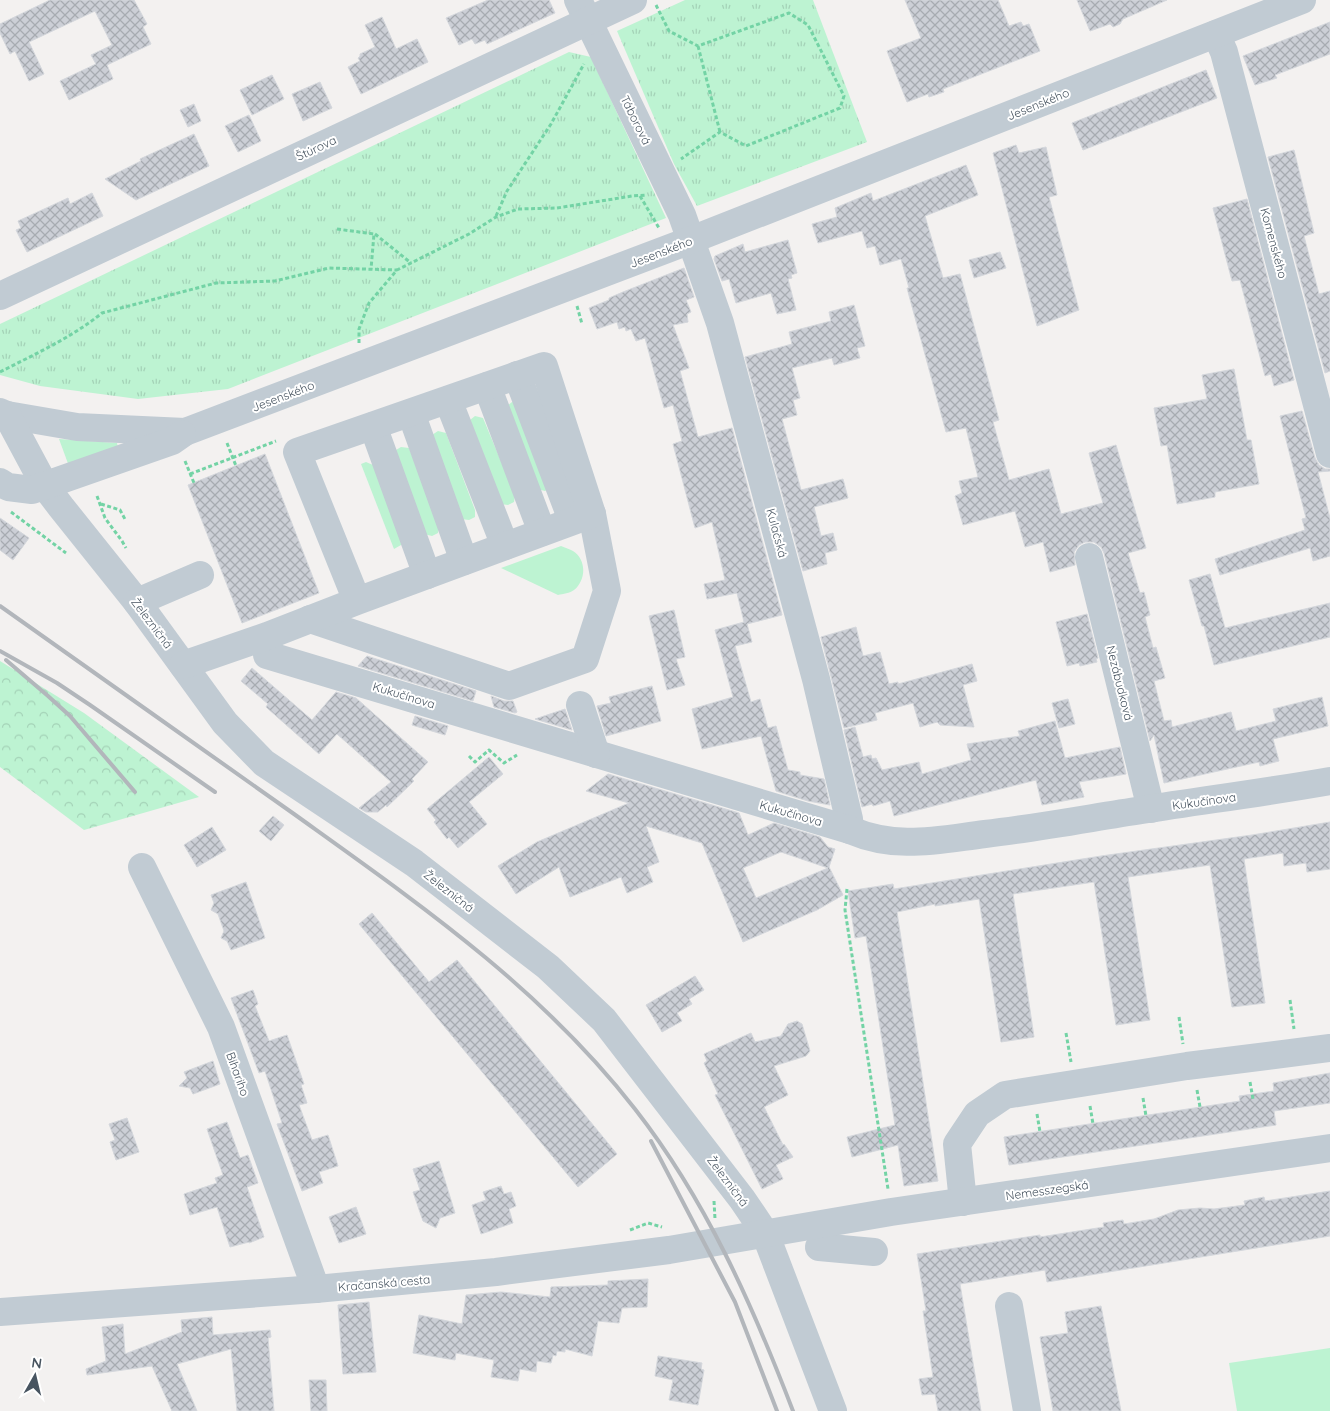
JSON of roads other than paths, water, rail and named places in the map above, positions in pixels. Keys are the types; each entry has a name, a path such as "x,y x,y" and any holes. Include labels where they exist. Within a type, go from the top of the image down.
{"street":[{"name":"Štúrova","path":"0,296 586,18 633,0"},
{"name":"Jesenského","path":"4,413 77,427 185,432 691,240 1302,0"},
{"name":"Táborová","path":"586,18 682,215 691,240"},
{"name":"Komenského","path":"1216,34 1224,52 1330,454"},
{"name":"Kulačská","path":"691,240 720,323 811,659 850,830"},
{"path":"310,619 509,686 585,659 607,591 582,517 544,366 297,452 357,601"},
{"path":"487,386 542,532"},
{"path":"448,400 505,546"},
{"name":"Železničná","path":"4,413 46,486 61,507 137,602 225,723 264,764 414,864 548,967 604,1020 737,1193 765,1233 833,1411"},
{"path":"411,413 464,561"},
{"path":"373,426 427,575"},
{"path":"0,482 8,487 32,490 172,441 185,432"},
{"path":"183,665 267,636 582,517"},
{"name":"Nezábudková","path":"1089,557 1151,809"},
{"path":"137,602 200,575"},
{"name":"Kukučínova","path":"267,655 537,735 875,839 913,843 1027,829 1259,794 1330,781"},
{"path":"580,705 596,754"},
{"name":"Bihariho","path":"142,867 221,1027 316,1289"},
{"path":"964,1202 957,1144 977,1114 1005,1095 1187,1066 1330,1048"},
{"name":"Nemesszegská","path":"765,1233 891,1212 1330,1148"},
{"name":"Kračanská cesta","path":"0,1312 316,1289 496,1272 669,1250 765,1233"},
{"path":"819,1248 874,1252"},
{"path":"1009,1306 1027,1411"}],"railway":[{"path":"0,606 386,880 475,949 559,1024 598,1065 635,1109 684,1180 705,1216 744,1292 793,1411"},
{"path":"0,651 57,683 215,792"},
{"path":"6,660 70,716 135,792"},
{"path":"651,1141 735,1302 777,1411"}]}
